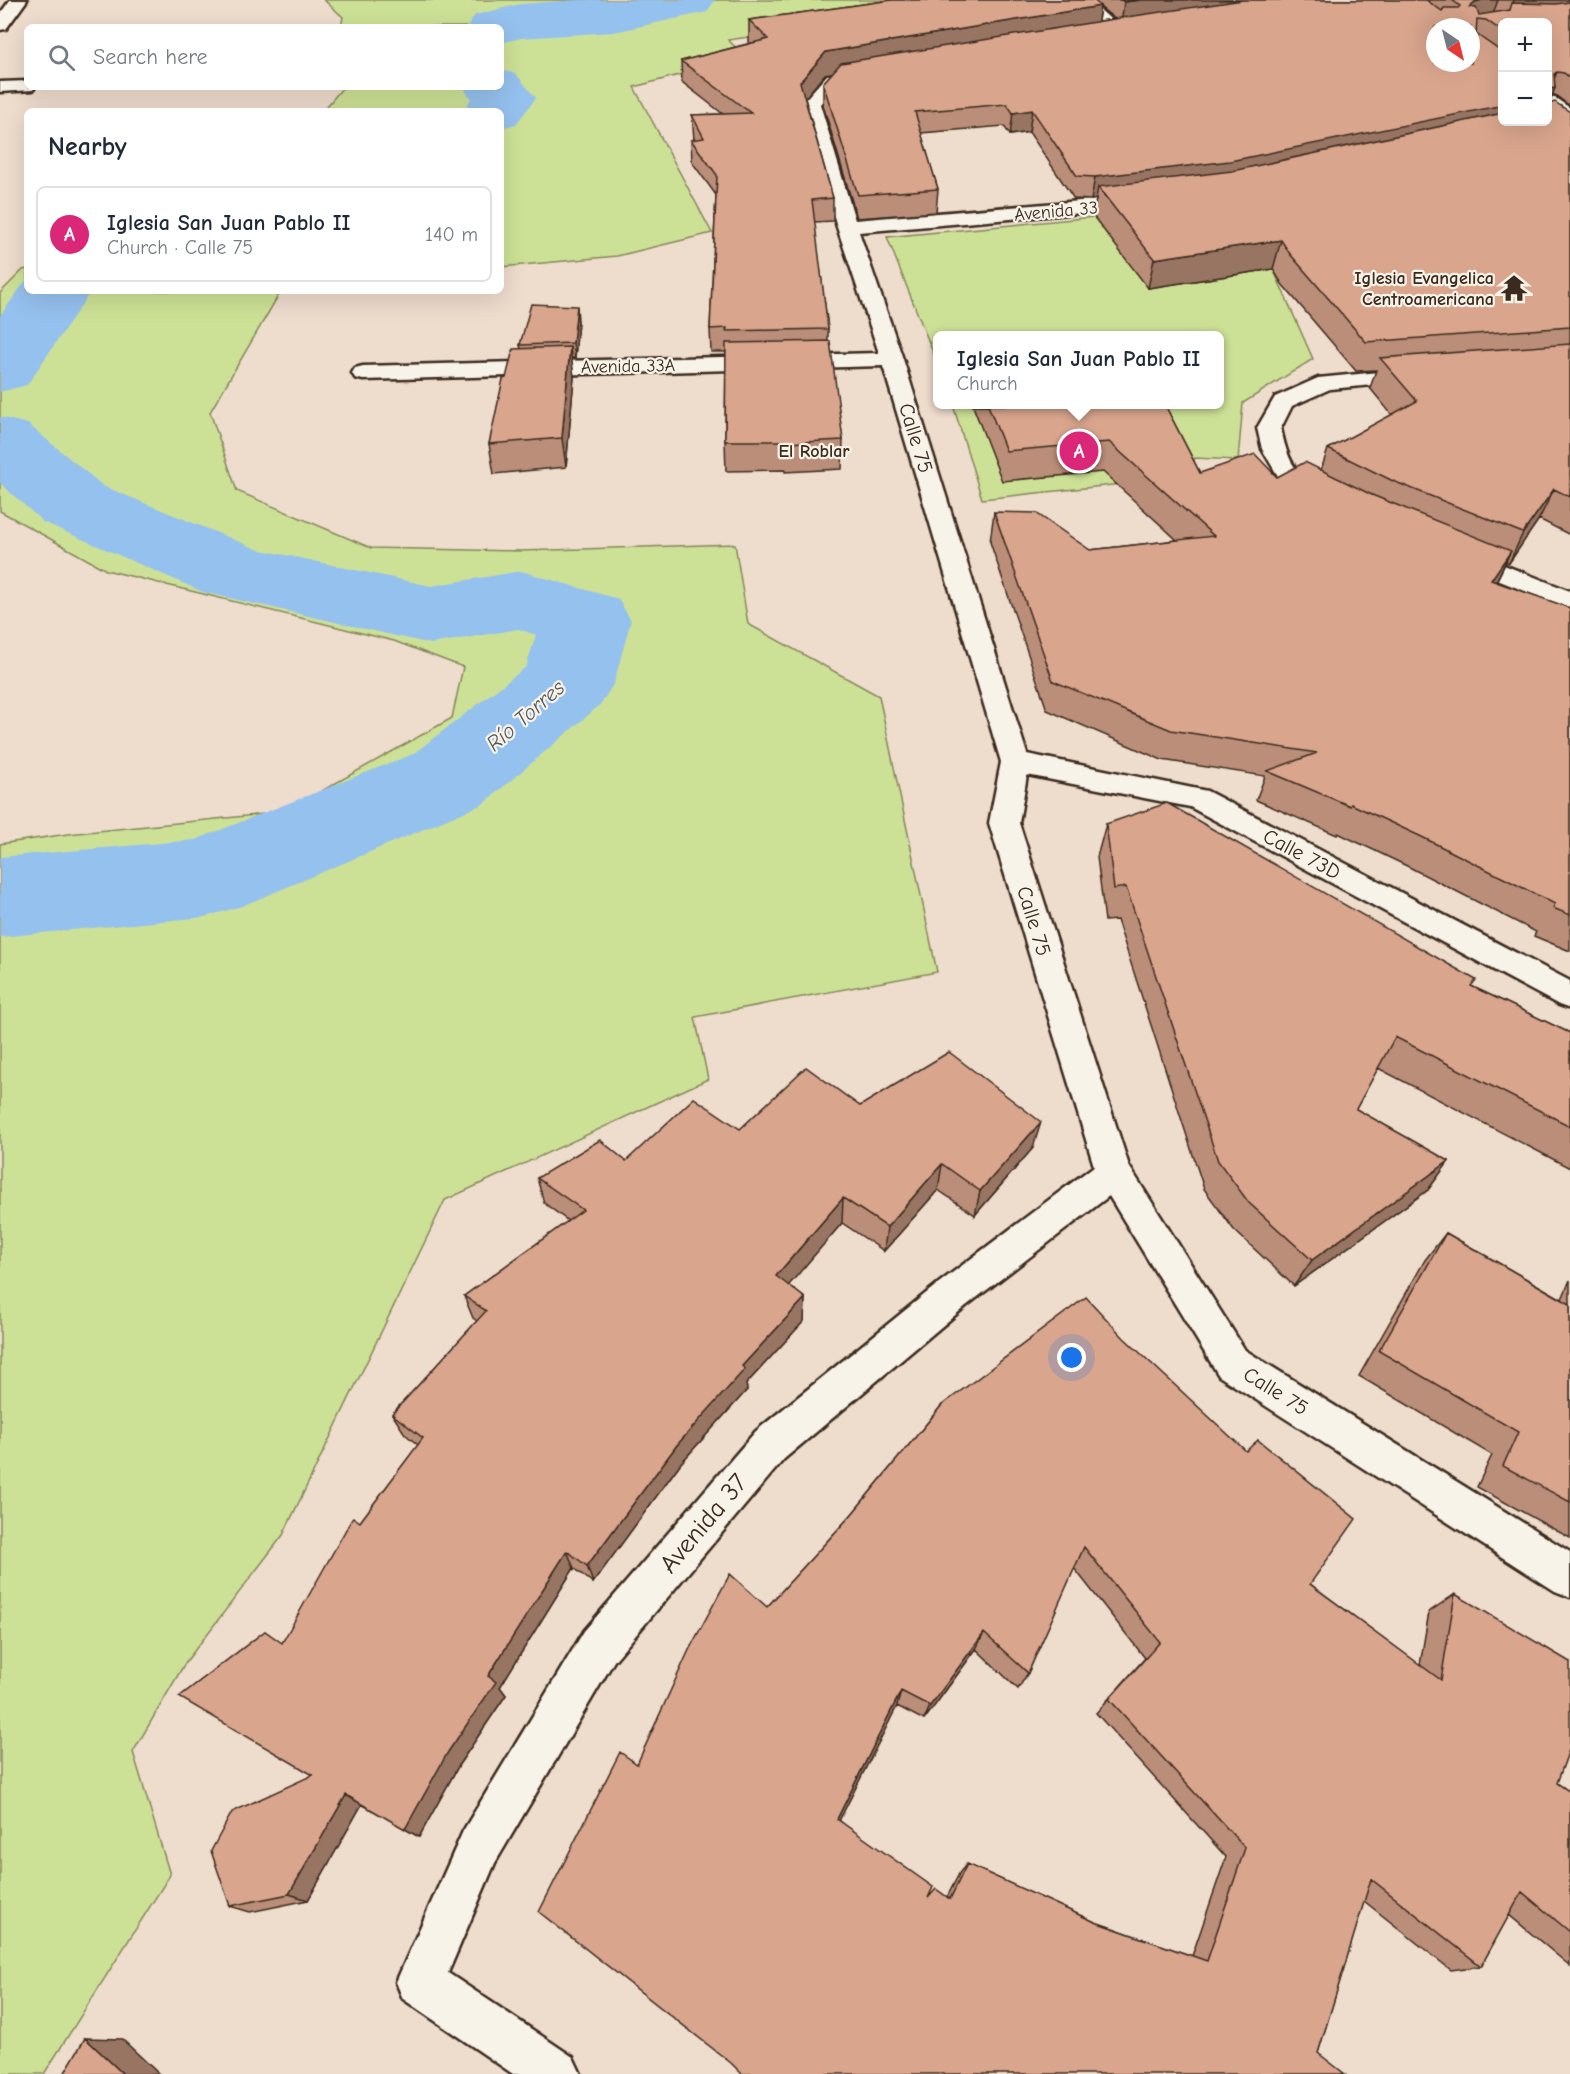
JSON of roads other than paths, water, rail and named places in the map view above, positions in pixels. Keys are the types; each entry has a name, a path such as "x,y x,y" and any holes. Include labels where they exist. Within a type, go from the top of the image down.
{"street":[{"path":"0,25 19,0"},
{"path":"1079,0 1121,31 1092,36"},
{"name":"Calle 75","path":"880,71 833,79 811,103 847,227 892,359 1015,762 1004,823 1113,1172 1232,1363 1570,1576"},
{"path":"0,87 24,86"},
{"path":"1552,104 1569,116"},
{"path":"1552,119 1569,116"},
{"name":"Avenida 33","path":"847,227 1091,208 1158,200"},
{"name":"Avenida 33A","path":"363,373 892,359"},
{"path":"1341,503 1291,478 1274,449 1269,428 1283,402 1326,383 1440,374"},
{"path":"1438,546 1570,601"},
{"name":"Calle 73D","path":"1015,762 1197,798 1570,996"},
{"name":"Avenida 37","path":"556,2074 420,1982 479,1847 599,1646 770,1445 953,1294 1113,1172"}],"waterway":[{"name":"Río Torres","path":"504,25 520,21 614,15 687,0"},
{"name":"Río Torres","path":"497,90 505,98 497,108"},
{"name":"Río Torres","path":"0,369 53,294"},
{"name":"Río Torres","path":"0,441 73,504 234,572 431,615 521,600 586,620 567,683 448,779 205,878 0,897"}],"place":[{"name":"Iglesia Evangelica Centroamericana","path":"1514,288"},
{"name":"Iglesia San Juan Pablo II","path":"1079,451"}],"district":[{"name":"El Roblar","path":"814,451"}]}
